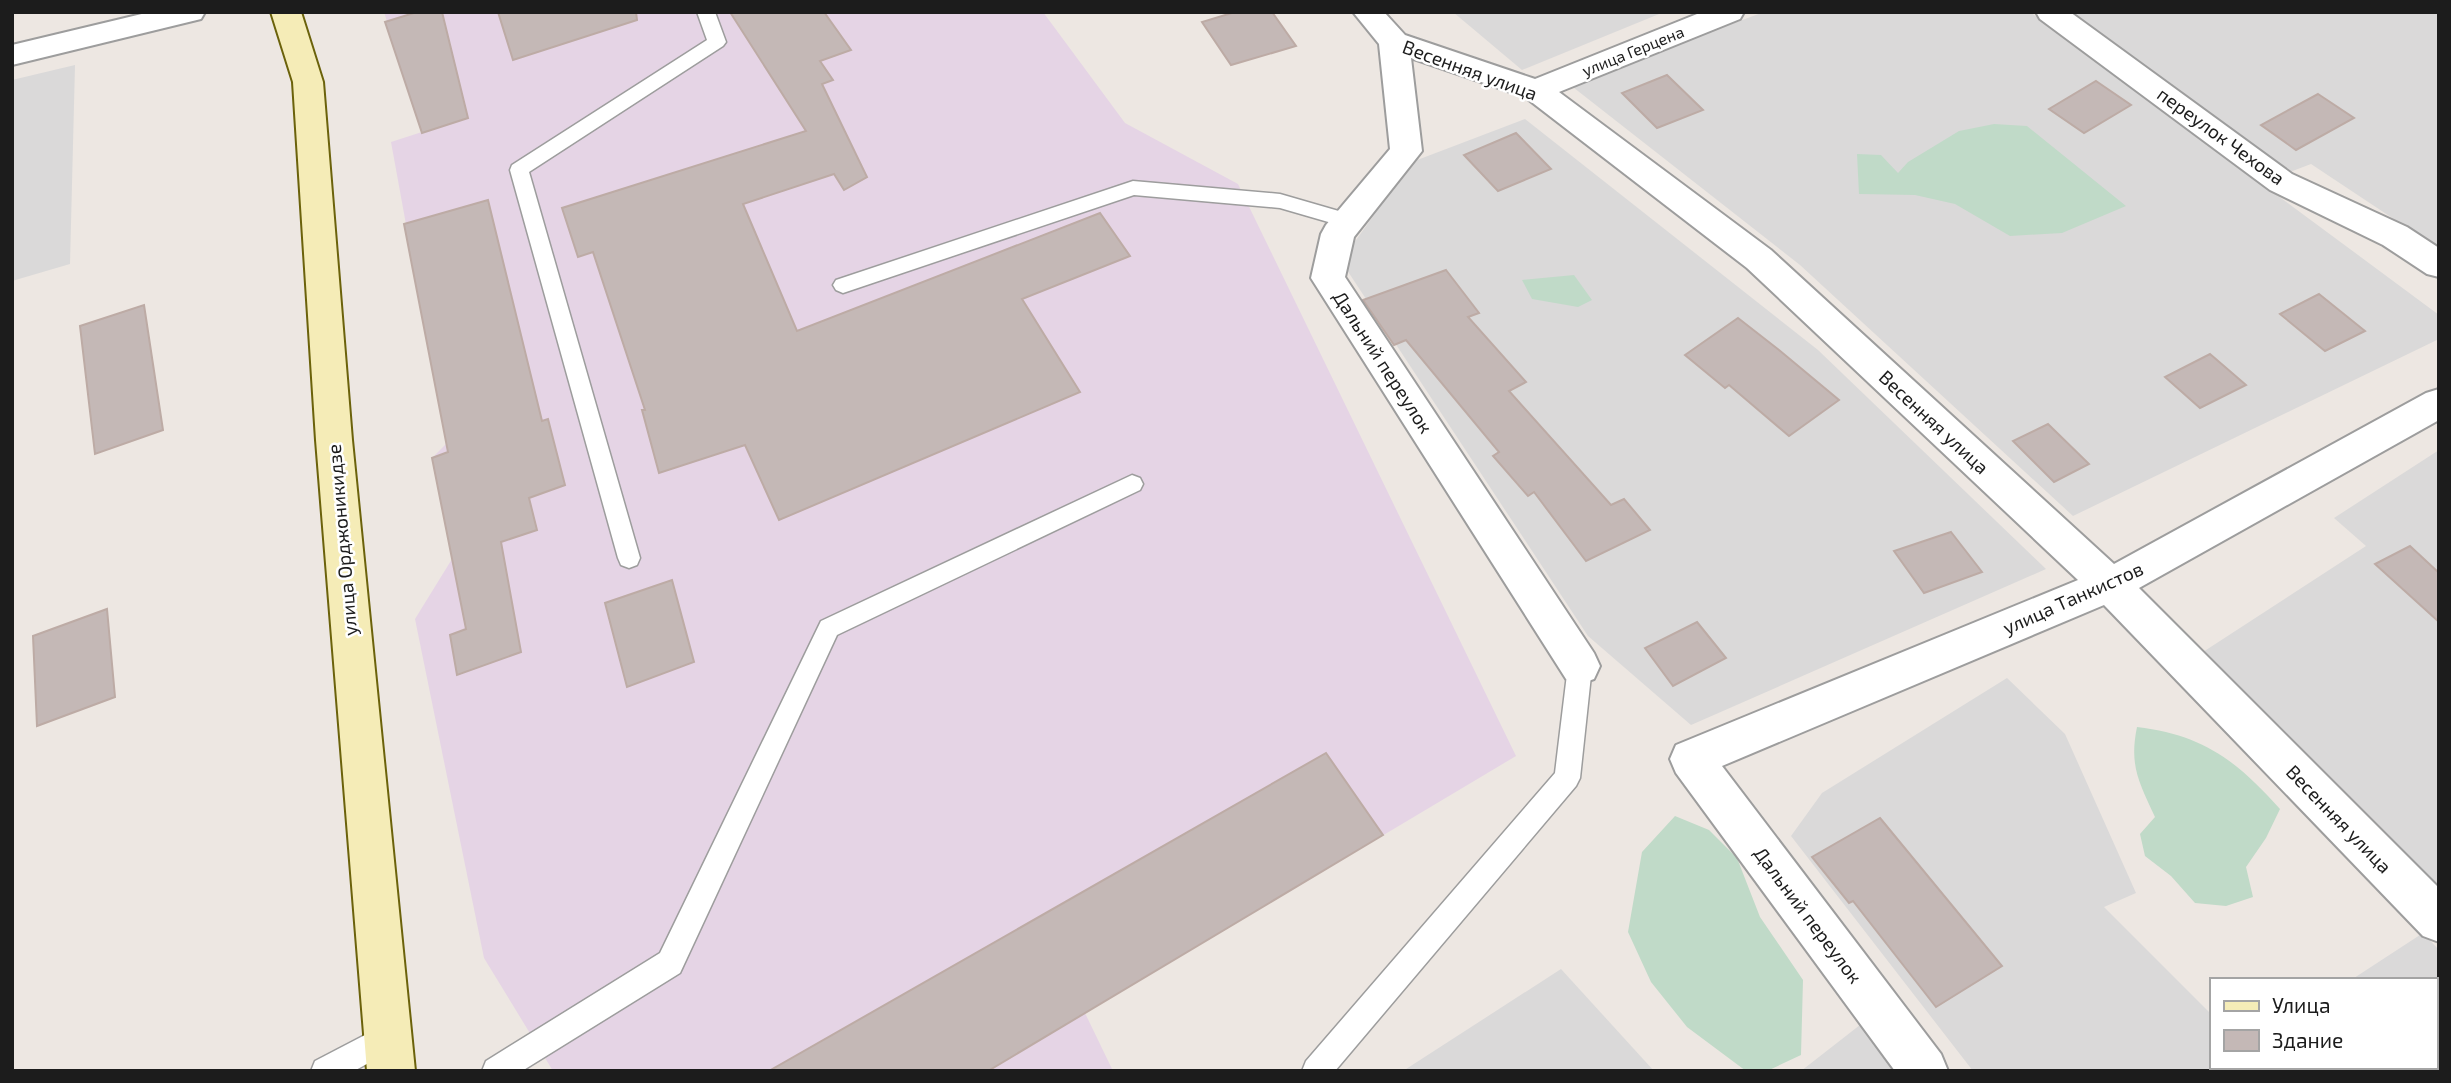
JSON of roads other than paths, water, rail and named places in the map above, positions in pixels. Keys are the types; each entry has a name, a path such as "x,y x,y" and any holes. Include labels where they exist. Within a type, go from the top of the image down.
{"main road":[{"name":"улица Орджоникидзе","path":"286,12 309,82 334,440 388,1054"}],"street":[{"path":"12,55 191,12"},
{"name":"Весенняя улица","path":"1367,12 1394,42 1536,90 1759,259 2110,585 2439,920"},
{"name":"улица Герцена","path":"1536,90 1730,12"},
{"name":"переулок Чехова","path":"2050,12 2281,182 2395,236 2439,265"},
{"name":"Дальний переулок","path":"1394,42 1406,151 1338,234 1328,278 1580,666"},
{"name":"улица Танкистов","path":"1691,759 2110,585 2439,403"},
{"name":"Дальний переулок","path":"1691,759 1924,1071"}],"lane":[{"path":"629,558 519,170 717,42 706,12"},
{"path":"843,285 1133,188 1280,201 1349,221"},
{"path":"496,1071 670,963 830,628 1132,484"},
{"path":"1316,1071 1567,778 1580,666"},
{"path":"326,1071 388,1054"}]}
